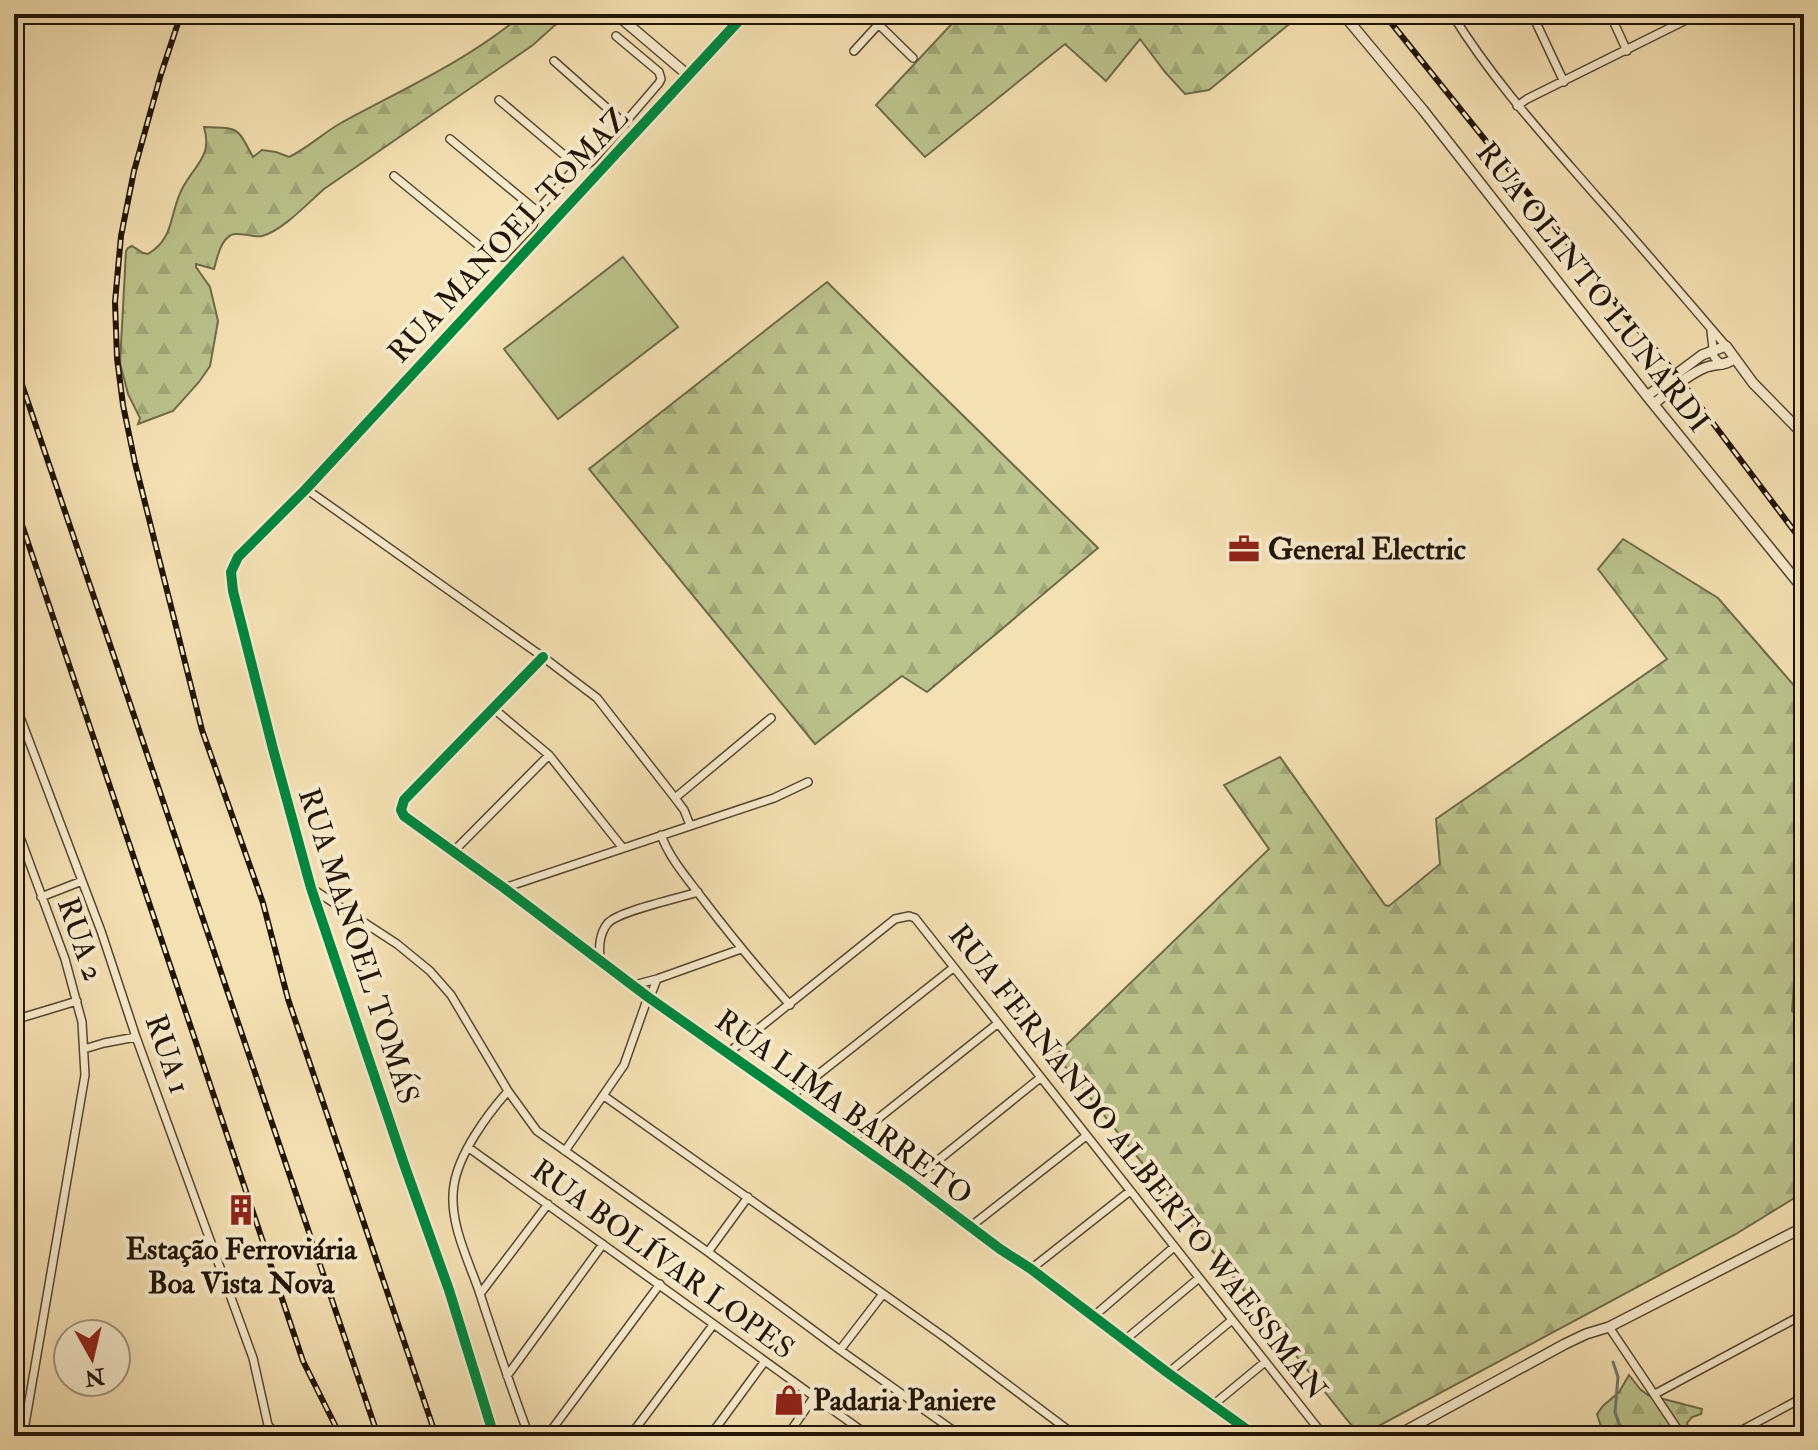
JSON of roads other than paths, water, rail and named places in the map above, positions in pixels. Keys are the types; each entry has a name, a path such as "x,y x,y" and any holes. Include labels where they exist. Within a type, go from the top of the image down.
{"street":[{"path":"616,14 689,76"},
{"name":"RUA MANOEL TOMAZ","path":"306,489 745,14"},
{"path":"868,14 913,58"},
{"path":"854,51 888,14"},
{"name":"RUA OLINTO LUNARDI","path":"1343,14 1423,110 1650,400 1804,590"},
{"path":"1452,14 1485,66 1517,106 1681,292 1753,383"},
{"path":"1532,14 1564,82"},
{"path":"1610,14 1627,51"},
{"path":"1517,106 1693,15"},
{"path":"394,176 493,257 503,257 533,225 537,211 577,166 592,161 659,83 659,72 616,36"},
{"path":"554,61 625,124"},
{"path":"499,100 577,166"},
{"path":"450,139 537,211"},
{"path":"567,178 581,192"},
{"path":"1711,329 1717,361 1735,369 1753,383 1804,435"},
{"path":"1650,400 1692,362 1726,346"},
{"path":"1650,400 1711,365 1728,364 1735,358"},
{"path":"306,489 597,698 684,810 690,825"},
{"name":"RUA MANOEL TOMÁS","path":"306,489 238,557 231,572 231,581 311,888 449,1290 494,1436"},
{"path":"543,657 494,709 549,755 622,847"},
{"name":"RUA 1","path":"14,701 16,716 101,931 136,1037 253,1358 268,1436"},
{"name":"RUA LIMA BARRETO","path":"494,709 404,800 401,810 404,816 648,997 911,1182 1256,1436"},
{"path":"675,798 771,718"},
{"path":"453,852 549,755"},
{"path":"504,888 774,798 808,782"},
{"name":"RUA 2","path":"14,821 65,959 77,1001 82,1022 85,1075 24,1433"},
{"path":"661,835 667,851 741,949 790,1005 728,1053"},
{"path":"41,897 82,881"},
{"path":"311,888 397,944 430,971 451,995 508,1091 537,1131 961,1436"},
{"path":"600,959 599,944 603,931 613,918 698,892"},
{"name":"RUA FERNANDO ALBERTO WAESSMAN","path":"790,1005 895,919 915,918 1324,1436"},
{"path":"589,952 599,944"},
{"path":"634,985 741,949"},
{"path":"791,1096 953,968"},
{"path":"565,1151 624,1065 657,979"},
{"path":"14,1020 77,1001"},
{"path":"851,1140 997,1024"},
{"path":"84,1049 136,1037"},
{"path":"911,1182 1040,1078"},
{"path":"508,1091 477,1131 460,1165 454,1185 453,1209 529,1436"},
{"path":"604,1096 883,1294 1076,1436"},
{"path":"970,1227 1086,1136"},
{"name":"RUA BOLÍVAR LOPES","path":"469,1148 869,1436"},
{"path":"1031,1269 1130,1191"},
{"path":"708,1252 748,1197"},
{"path":"480,1294 548,1204"},
{"path":"1396,1436 1565,1344 1609,1327 1804,1227"},
{"path":"507,1376 603,1244"},
{"path":"1094,1316 1174,1247"},
{"path":"1126,1339 1199,1278"},
{"path":"547,1436 660,1284"},
{"path":"840,1350 883,1294"},
{"path":"1655,1394 1804,1314"},
{"path":"1168,1373 1232,1320"},
{"path":"630,1436 713,1325"},
{"path":"1609,1327 1682,1436"},
{"path":"710,1436 765,1361"},
{"path":"1213,1405 1265,1362"},
{"path":"787,1436 814,1397"},
{"path":"1731,1436 1804,1397"},
{"name":"RUA 1","path":"268,1425 278,1436"},
{"path":"1054,1436 1061,1426"},
{"path":"24,1433 41,1436"}],"waterway":[{"path":"1613,1362 1618,1377 1615,1412 1628,1436"}],"railway":[{"path":"181,14 134,171 121,236 115,302 123,405 202,730 263,903 288,999 436,1436"},
{"path":"1384,14 1676,374 1804,544"},
{"path":"14,361 378,1436"},
{"path":"14,501 303,1361 336,1427"}],"place":[{"name":"General Electric","path":"1244,549"},
{"name":"Estação Ferroviária Boa Vista Nova","path":"241,1210"},
{"name":"Padaria Paniere","path":"789,1400"}]}
